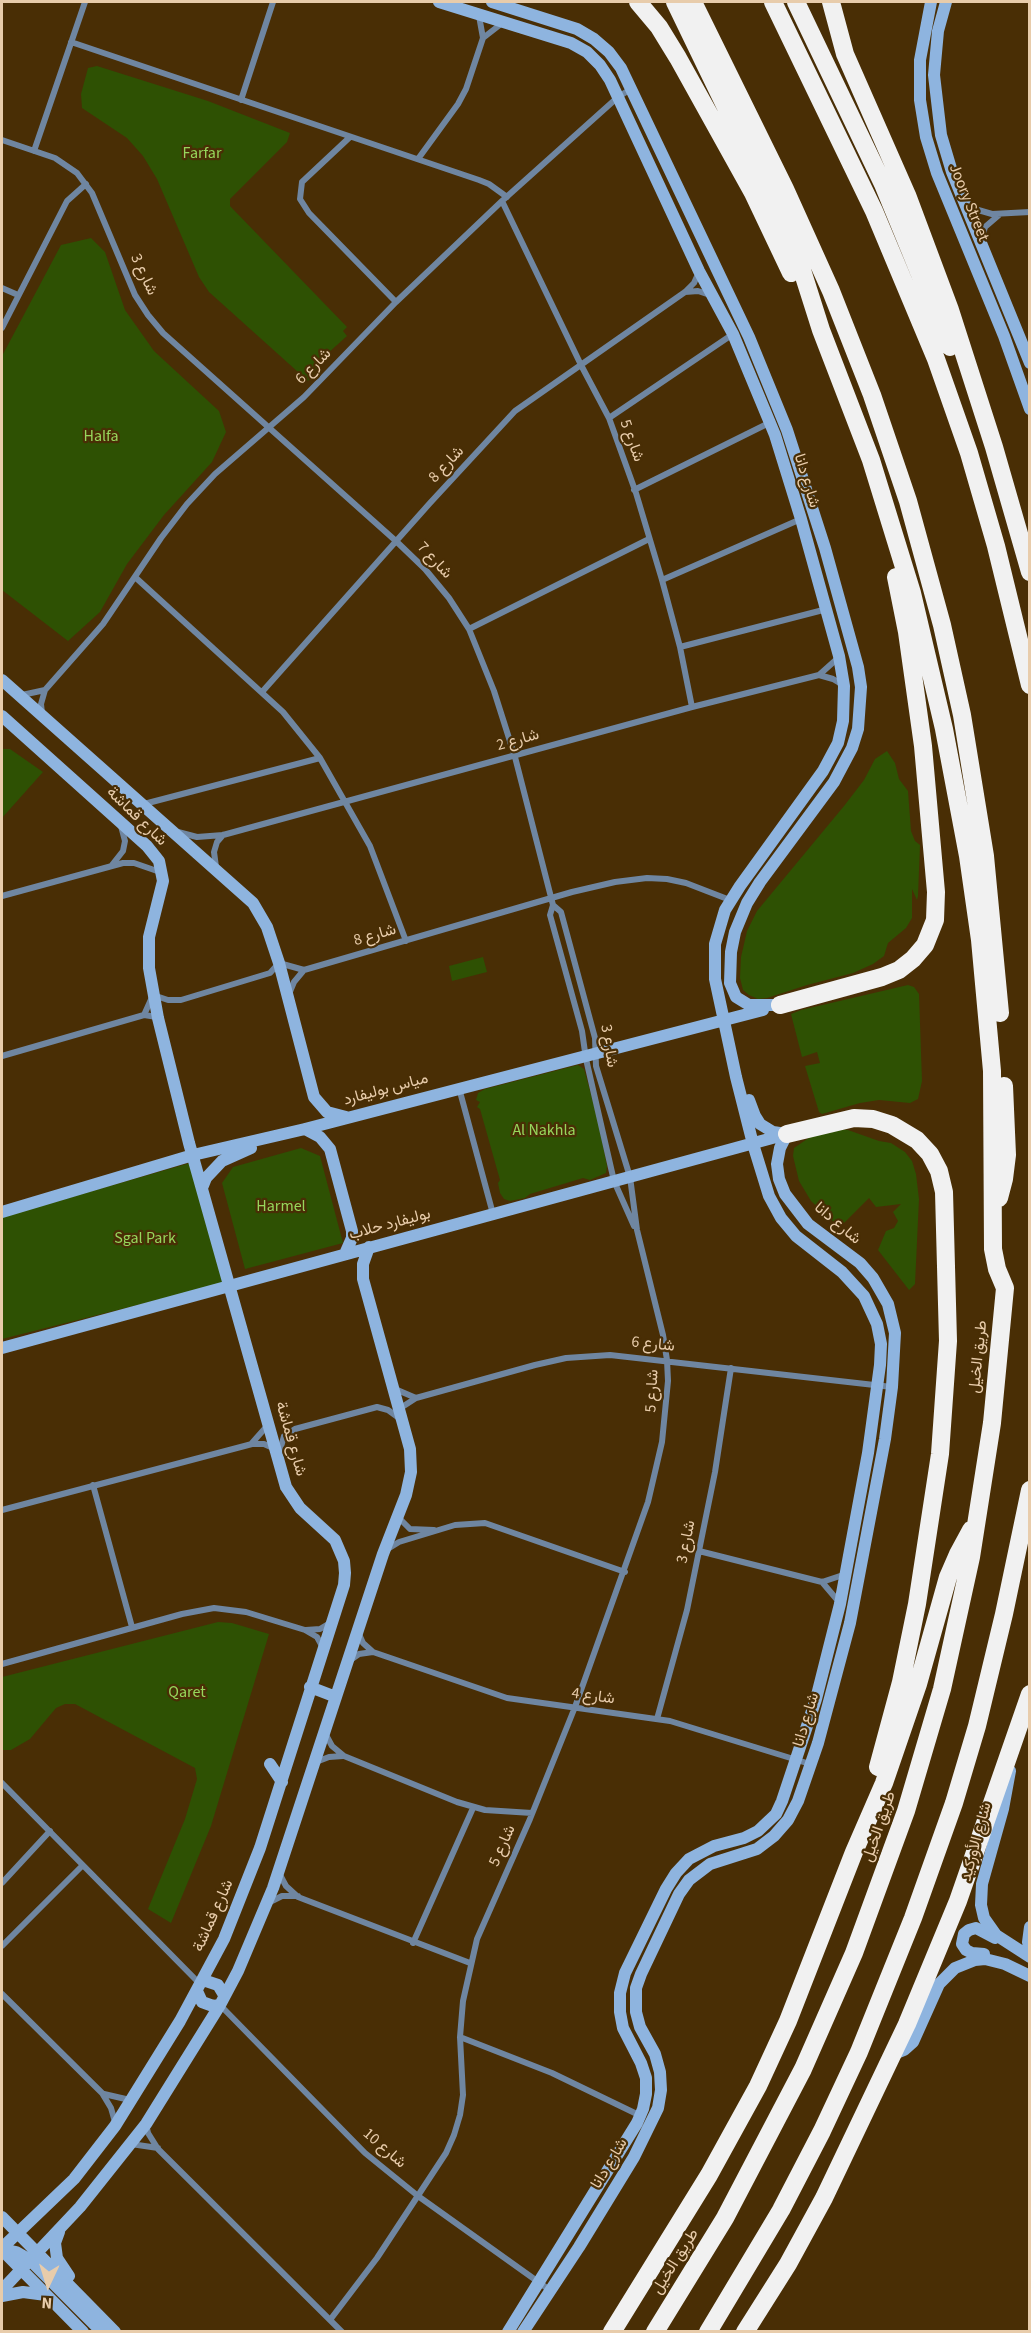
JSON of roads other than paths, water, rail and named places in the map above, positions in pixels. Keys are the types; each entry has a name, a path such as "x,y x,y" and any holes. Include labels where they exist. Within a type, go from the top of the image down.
{"highway":[{"path":"638,2 659,27 678,58 753,193 821,330"},
{"path":"675,2 786,231 886,504 912,593 934,684 975,897 991,1049 992,1213"},
{"path":"693,2 785,189 840,312 900,474 942,625 962,715 978,808 997,972 1007,1155 1004,1179 992,1213"},
{"path":"773,2 874,211 936,358 966,444 996,546 1029,685"},
{"path":"796,2 883,184 956,362 980,401"},
{"path":"831,2 845,54 922,233 980,401 1029,572"},
{"path":"780,1005 882,977 898,970 913,959 925,945 935,920 937,902 934,856 920,719 907,633 886,538 886,504"},
{"path":"787,1134 854,1118 873,1119 892,1125 917,1140 930,1154 942,1181 946,1203 948,1365 934,1504 903,1672 882,1754 860,1821 854,1852"},
{"name":"طريق الخيل","path":"655,2331 698,2264 747,2179 807,2060 854,1953 889,1862 931,1730 955,1634 977,1521 994,1401 1005,1288 994,1259 992,1213"},
{"path":"708,2331 759,2249 818,2141 859,2052 913,1918 954,1803 977,1726 1004,1614 1029,1490"},
{"path":"612,2331 709,2175 758,2086 773,2053 854,1852 875,1806 906,1722 948,1577 977,1521"},
{"path":"745,2331 806,2231 894,2054 958,1901 1012,1750 1029,1694"},
{"path":"625,2331 693,2217 709,2175"}],"street":[{"path":"34,151 85,2"},
{"path":"241,100 273,2"},
{"name":"شارع دانا","path":"439,2 571,43 587,52 600,65 618,97 711,296 733,334 770,423 801,519 839,656 844,686 843,721 838,743 831,759 730,900 717,932 714,955 715,979 736,1077 753,1144 770,1196 781,1218 805,1245 850,1280 870,1305 881,1344 878,1386 840,1604 816,1699 779,1808 765,1826 744,1838 705,1849 689,1859 676,1873 625,1973 620,1993 623,2028 646,2078 646,2094 640,2116 508,2331"},
{"name":"شارع دانا","path":"492,2 577,29 594,39 609,52 621,68 749,337 783,420 825,548 858,667 861,708 852,748 834,782 753,893 742,912 733,942 730,982 736,997 744,1004 754,1006 780,1005"},
{"name":"Joory Street","path":"931,2 920,60 920,100 926,137 937,173 1004,336 1029,409"},
{"name":"Joory Street","path":"946,2 935,53 935,96 946,154 1029,363"},
{"path":"479,15 483,38"},
{"path":"418,159 458,104 466,89 483,38 503,22"},
{"path":"71,42 489,184 504,199"},
{"name":"شارع 6","path":"45,690 103,624 161,538 187,504 215,474 320,381 396,302 504,199 618,97 631,89"},
{"path":"350,137 302,182 300,199 309,213 396,302"},
{"name":"شارع 3","path":"2,140 55,158 67,165 86,184 97,203 135,295 148,315 163,333 269,427"},
{"path":"2,328 67,201 86,184"},
{"name":"شارع 5","path":"504,199 581,365 609,418 662,580 680,647 692,707"},
{"path":"967,206 979,212 999,214 1029,212"},
{"path":"981,240 985,227 999,214"},
{"name":"شارع 8","path":"262,692 516,411 685,292 694,283 699,271"},
{"path":"2,288 18,295"},
{"path":"685,292 698,291 711,296"},
{"path":"609,418 733,334"},
{"path":"634,490 770,423"},
{"name":"شارع 7","path":"269,427 397,542 449,598 469,629 494,691 515,757"},
{"path":"662,580 801,519"},
{"path":"469,629 649,539"},
{"path":"135,577 262,692 302,733 346,801 370,846 381,869 406,941"},
{"path":"680,647 827,609"},
{"name":"شارع 2","path":"171,831 197,837 223,835 692,707 819,675 839,656"},
{"path":"819,675 833,679 844,686"},
{"name":"شارع قماشة","path":"2,680 253,903 261,914 279,963 314,1097 327,1112 347,1118"},
{"path":"18,695 32,695 45,690"},
{"path":"44,718 42,704 45,690"},
{"name":"شارع قماشة","path":"2,716 155,854 162,873 162,887 148,947 153,995 193,1155 286,1487 295,1502 327,1531 340,1550 345,1573 344,1585 310,1687 282,1782 250,1875 224,1940 200,1985 115,2126 74,2179 2,2249"},
{"name":"شارع 3","path":"515,757 552,901 550,915 582,1031 596,1066 630,1177 637,1230 668,1360"},
{"path":"142,805 320,758"},
{"path":"112,866 123,850 125,841 120,822"},
{"path":"217,870 214,852 217,842 223,835"},
{"path":"2,896 112,866 134,863 162,873"},
{"name":"شارع 8","path":"304,970 615,882 647,878 687,883 730,900"},
{"name":"شارع 3","path":"552,901 561,912 595,1038 591,1054 614,1181 637,1230"},
{"path":"144,1016 153,995 168,1000 181,1000 270,973 279,963 304,970 294,982 288,997"},
{"name":"مياس بوليفارد","path":"2,1212 193,1155 305,1129 780,1005"},
{"path":"2,1056 144,1016 158,1018"},
{"name":"شارع دانا","path":"523,2331 551,2291 634,2157 652,2122 660,2099 661,2081 655,2054 640,2027 635,1996 641,1974 684,1886 710,1864 747,1853 774,1836 794,1811 836,1683 876,1490 892,1387 896,1342 894,1323 888,1304 879,1286 867,1270 818,1233 800,1215 785,1194 779,1179 777,1164 780,1148 787,1134 768,1130 760,1124 744,1086 736,1077"},
{"path":"459,1088 494,1214"},
{"path":"305,1129 320,1137 330,1149 352,1231 352,1238 345,1254"},
{"name":"بوليفارد حلاب","path":"2,1348 787,1134"},
{"path":"202,1188 213,1168 264,1139"},
{"path":"2,2290 98,2186 146,2124 238,1971 279,1872 383,1554 409,1484 411,1472 410,1449 363,1279 363,1264 369,1248"},
{"name":"شارع 6","path":"401,1415 416,1398 535,1365 566,1358 610,1354 892,1387"},
{"name":"شارع 5","path":"330,2320 377,2258 446,2153 460,2115 463,2095 460,2037 463,2001 470,1964 477,1939 575,1707 625,1572 658,1462 666,1412 668,1360"},
{"name":"شارع 3","path":"657,1719 687,1610 719,1449 731,1368"},
{"path":"393,1388 416,1398"},
{"path":"2,1510 252,1444 264,1444 277,1454 284,1436 295,1429 376,1407 401,1415"},
{"path":"252,1444 262,1435 268,1424"},
{"path":"93,1485 132,1627"},
{"path":"397,1516 410,1528 438,1530"},
{"path":"383,1554 399,1542 438,1530 464,1523 485,1523 625,1572"},
{"path":"699,1551 822,1582 846,1574"},
{"path":"822,1582 840,1604"},
{"path":"2,1664 132,1627 214,1608 246,1612 305,1630 317,1637 323,1649"},
{"path":"305,1630 320,1629 333,1620"},
{"path":"358,1632 363,1643 373,1652"},
{"path":"348,1663 359,1654 373,1652"},
{"name":"شارع 4","path":"373,1652 507,1698 657,1719 690,1726 811,1764"},
{"path":"310,1687 336,1697"},
{"path":"325,1732 332,1746 344,1756 473,1808 532,1813"},
{"name":"شارع الأوركيد","path":"1012,1750 1007,1790 980,1898 982,1911 996,1935 1029,1957"},
{"path":"315,1763 329,1757 344,1756"},
{"path":"270,1764 282,1782"},
{"path":"2,1783 200,1985 202,2002 213,2006 222,2000"},
{"path":"413,1942 473,1808"},
{"path":"2,1883 50,1831"},
{"path":"2,1946 82,1866"},
{"path":"279,1872 286,1886 298,1896 470,1964"},
{"path":"267,1904 282,1896 298,1896"},
{"path":"1029,1927 1029,1951"},
{"path":"1007,1944 976,1928 966,1932 962,1941 969,1952 1007,1960 1029,1976"},
{"path":"894,2054 904,2050 913,2042 939,1984 955,1968 975,1960 985,1959 1016,1968"},
{"path":"200,1985 218,1985 222,2000"},
{"path":"2,1994 102,2093 111,2108 115,2126"},
{"name":"شارع 10","path":"222,2000 365,2153 418,2196 551,2291"},
{"path":"460,2037 552,2073 652,2122"},
{"path":"102,2093 130,2100"},
{"path":"146,2124 148,2133 158,2149 342,2331"},
{"path":"131,2144 158,2149"},
{"path":"2,2217 18,2233 46,2295 83,2331"},
{"path":"61,2228 55,2243 57,2258 77,2285 80,2295"},
{"path":"2,2249 30,2261 80,2295 115,2331"},
{"path":"30,2261 102,2331"},
{"path":"2,2296 22,2292 46,2295"}],"park label":[{"name":"Farfar","path":"202,154"},
{"name":"Halfa","path":"101,437"},
{"name":"Al Nakhla","path":"544,1131"},
{"name":"Harmel","path":"281,1207"},
{"name":"Sgal Park","path":"145,1239"},
{"name":"Qaret","path":"187,1693"}]}
